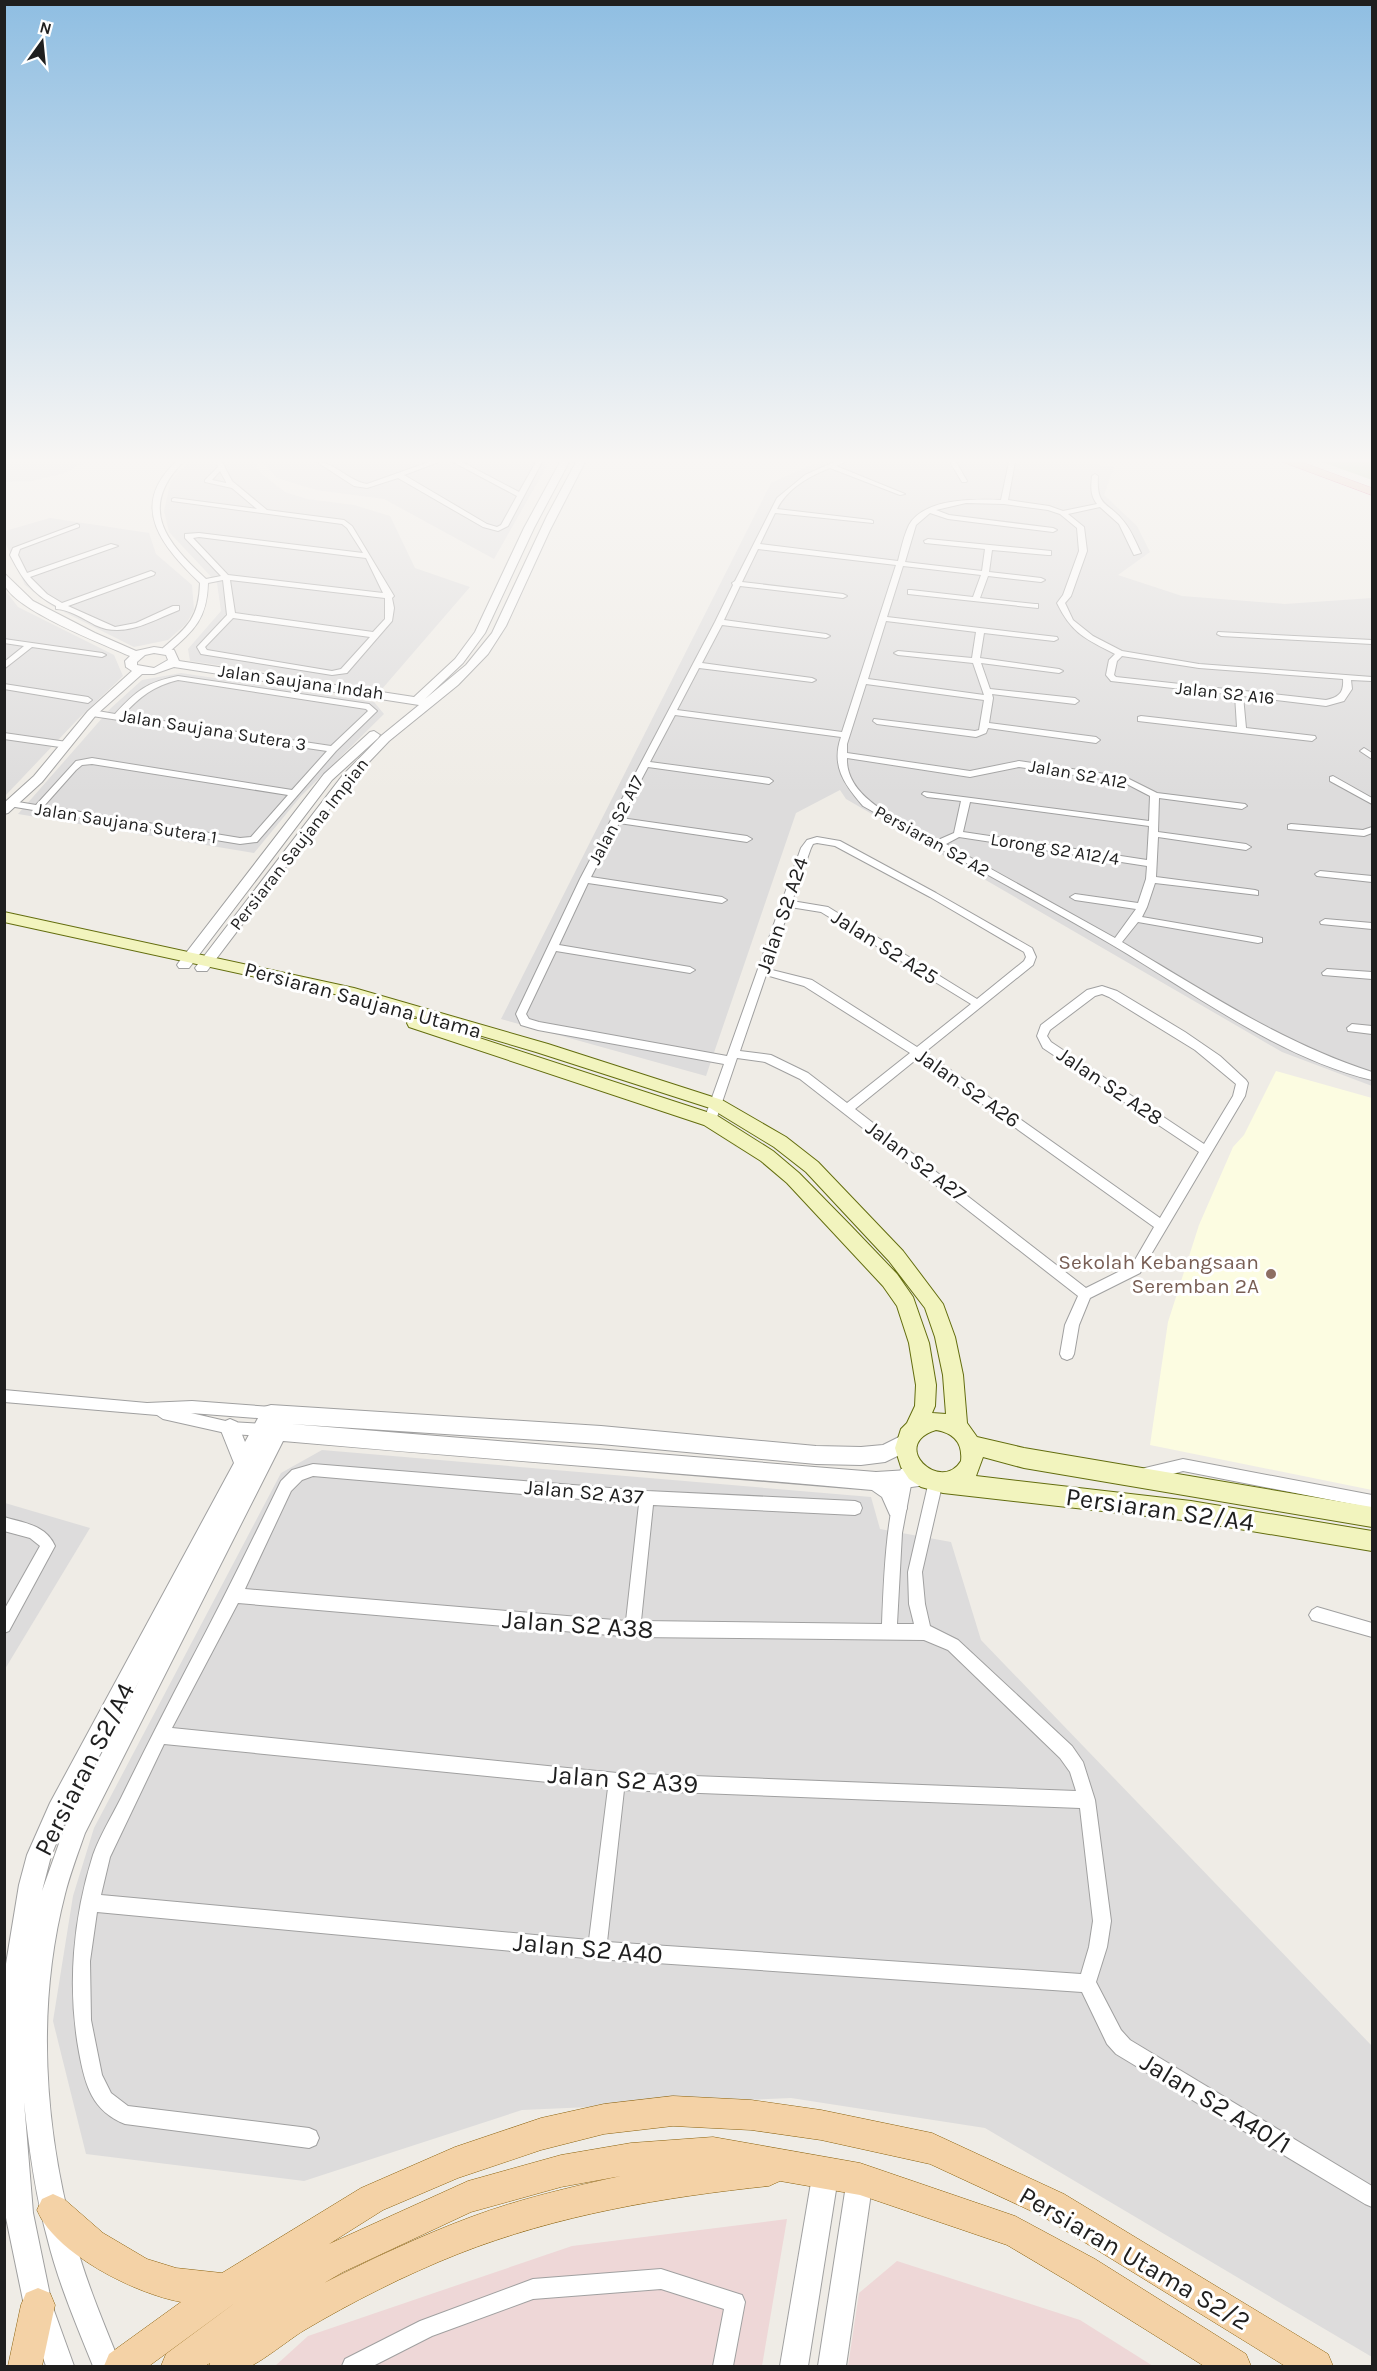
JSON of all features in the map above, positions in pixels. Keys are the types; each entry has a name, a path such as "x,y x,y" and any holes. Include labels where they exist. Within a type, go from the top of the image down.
{"main road":[{"name":"Persiaran Saujana Utama","path":"4,916 196,962 368,1008 713,1112"},
{"name":"Persiaran Saujana Utama","path":"4,928 196,962"},
{"path":"713,1112 780,1142 812,1167 896,1256 933,1304 945,1336 957,1428"},
{"path":"713,1112 793,1178 890,1280 906,1304 919,1343 926,1385 925,1406 908,1453"},
{"path":"936,1421 957,1428 971,1444 973,1455 966,1473 958,1479 936,1480 908,1453 936,1421"},
{"name":"Persiaran S2/A4","path":"971,1444 1024,1458 1372,1517"},
{"name":"Persiaran S2/A4","path":"936,1480 1191,1511 1372,1541"},
{"name":"Persiaran Utama S2/2","path":"121,2367 225,2290 372,2199 455,2163 541,2134 604,2119 673,2111 751,2115 821,2125 932,2149 1053,2205 1316,2367"},
{"name":"Persiaran Utama S2/2","path":"178,2367 256,2308 331,2260 468,2197 561,2171 631,2159 712,2153 860,2179 1015,2232 1083,2271 1234,2367"},
{"path":"225,2367 303,2311 397,2265 488,2227 600,2197 712,2175 812,2169"},
{"path":"53,2210 84,2241 137,2272 171,2283 225,2290"},
{"path":"25,2367 38,2306"}],"street":[{"path":"22,573 39,592 61,606 113,629 126,627 176,608"},
{"path":"24,576 34,573"},
{"path":"47,612 151,573"},
{"path":"139,671 130,664 136,655 147,651 166,650 198,620 205,604 204,582 195,573"},
{"path":"222,573 226,577 231,615"},
{"path":"231,615 201,647 204,652 332,673 344,671 389,619 392,610 390,596 376,573"},
{"name":"Persiaran Saujana Impian","path":"196,962 369,754 423,701 459,661 480,633 508,573"},
{"name":"Persiaran Saujana Impian","path":"196,962 328,777 357,749 423,701 463,676 497,633 525,573"},
{"name":"Jalan S2 A17","path":"732,1058 525,1022 521,1014 585,879 646,764 742,573"},
{"name":"Persiaran S2 A2","path":"899,573 845,735 842,755 842,766 851,787 866,804 1116,943 1281,1041 1344,1068 1372,1076"},
{"path":"975,573 1041,580"},
{"path":"1075,573 1067,596 1061,603 1070,621 1090,638 1120,653 1199,666 1372,679"},
{"path":"976,599 985,574"},
{"path":"4,576 18,594 47,612 136,655"},
{"path":"204,582 226,577 390,596"},
{"path":"736,584 843,596"},
{"path":"911,592 1035,606"},
{"path":"231,615 375,635"},
{"path":"885,619 1054,639"},
{"path":"718,622 826,636"},
{"path":"877,721 976,734 982,731 985,725 988,695 976,661 980,632"},
{"path":"1221,634 1372,642"},
{"path":"4,640 102,655"},
{"path":"4,667 31,644"},
{"path":"8,807 38,779 92,712 139,671 158,670 172,663 174,657 166,650"},
{"path":"898,653 1059,672"},
{"name":"Jalan S2 A16","path":"1120,653 1113,660 1110,675 1114,680 1239,695 1326,703 1341,699 1348,689 1347,676"},
{"name":"Jalan Saujana Indah","path":"172,663 423,701"},
{"path":"696,665 812,680"},
{"path":"37,808 73,768 84,762 293,793 333,749 374,711 369,707 178,678 160,681 143,688 118,716"},
{"path":"863,681 988,695 1075,701"},
{"path":"4,686 88,700"},
{"path":"1239,695 1242,730"},
{"name":"Jalan Saujana Sutera 3","path":"92,712 333,749"},
{"path":"672,712 845,735"},
{"path":"1141,719 1312,738"},
{"path":"985,725 1096,740"},
{"path":"4,736 67,745"},
{"name":"Jalan S2 A12","path":"842,755 969,774 1019,764 1125,780 1155,795 1151,879 1137,919 1116,943"},
{"path":"646,764 769,781"},
{"path":"1333,779 1372,801"},
{"name":"Jalan Saujana Sutera 1","path":"8,807 37,808 240,841 254,840 259,836 293,793"},
{"path":"927,794 1153,829 1246,847"},
{"path":"1155,795 1242,806"},
{"path":"938,844 958,834 966,799"},
{"path":"615,820 747,839"},
{"path":"1291,827 1364,833 1372,830"},
{"name":"Lorong S2 A12/4","path":"958,834 1152,864"},
{"name":"Jalan S2 A24","path":"713,1112 763,972 774,933 810,842 817,840 837,843 1028,950 1029,963 978,1004"},
{"path":"1320,874 1372,879"},
{"path":"585,879 722,900"},
{"path":"1151,879 1255,893"},
{"path":"1075,897 1142,907"},
{"name":"Jalan S2 A25","path":"787,903 824,909 978,1004"},
{"path":"1137,919 1258,940"},
{"path":"1325,922 1372,926"},
{"path":"553,947 690,970"},
{"name":"Jalan S2 A26","path":"763,972 808,983 917,1053 1162,1226"},
{"path":"1327,973 1372,976"},
{"name":"Jalan S2 A28","path":"1102,990 1113,994 1234,1073 1242,1083 1239,1096 1206,1151 1047,1045 1042,1036 1045,1028 1091,993 1102,990"},
{"path":"847,1109 978,1004"},
{"path":"1352,1028 1372,1030"},
{"name":"Jalan S2 A27","path":"732,1058 767,1058 804,1076 1085,1294"},
{"path":"1067,1354 1072,1325 1085,1294 1136,1269 1206,1151"},
{"path":"4,1396 147,1409 230,1428 275,1422 601,1435 816,1455 861,1456 908,1453"},
{"path":"147,1409 192,1407 275,1422 466,1449 662,1462 876,1481 889,1491 897,1508"},
{"name":"Persiaran S2/A4","path":"60,2367 38,2306 19,2213 9,2082 11,2013 31,1885 39,1855 58,1810 244,1464 275,1422"},
{"name":"Persiaran S2/A4","path":"107,2367 89,2328 68,2267 53,2210 39,2126 34,2066 39,1979 51,1894 75,1829 275,1422"},
{"path":"230,1428 244,1464"},
{"path":"876,1481 908,1453"},
{"path":"890,1633 891,1567 897,1508 908,1453"},
{"path":"1141,1477 1183,1465 1372,1502"},
{"name":"Jalan S2 A37","path":"234,1595 286,1486 297,1475 313,1470 647,1498 855,1508"},
{"path":"936,1480 915,1572 917,1604 924,1632 953,1645 1066,1752 1077,1768 1087,1800 1102,1921 1098,1947 1087,1983"},
{"path":"633,1629 647,1498"},
{"path":"4,1524 33,1532 44,1538 48,1546 4,1626"},
{"path":"234,1595 159,1735 102,1855 90,1903 81,1961 82,2020 93,2077 104,2100 125,2115 309,2138"},
{"name":"Jalan S2 A38","path":"234,1595 633,1629 924,1632"},
{"path":"1317,1615 1372,1630"},
{"name":"Jalan S2 A39","path":"159,1735 617,1781 1087,1800"},
{"path":"597,1950 617,1781"},
{"name":"Jalan S2 A40","path":"90,1903 597,1950 1087,1983"},
{"name":"Jalan S2 A40/1","path":"1087,1983 1114,2037 1123,2047 1372,2197"},
{"path":"794,2367 812,2169"},
{"path":"832,2367 860,2179"},
{"path":"352,2367 427,2328 533,2289 661,2279 735,2302 723,2367"}],"shaded area":[{"path":"19,573 178,573 192,585 194,610 186,624 168,640 134,647 52,606 25,585"},
{"path":"207,573 428,573 470,587 382,689 190,661 188,649 221,611 217,583"},
{"path":"726,573 1121,573 1118,575 1182,596 1285,604 1372,598 1372,1086 1282,1052 846,799 840,790 796,813 706,1076 501,1019"},
{"path":"4,589 18,607 114,655 123,676 78,719 5,796"},
{"path":"181,673 374,702 384,714 301,796 254,853 18,814 111,708 142,680"},
{"name":"Sekolah Kebangsaan Seremban 2A","path":"1276,1071 1372,1098 1372,1490 1150,1445 1168,1322 1199,1225 1233,1147 1244,1135"},
{"path":"322,1450 871,1497 880,1529 951,1542 981,1640 1372,2046 1372,2357 985,2128 791,2098 522,2110 304,2181 86,2154 53,2021 73,1896 94,1828 281,1473"},
{"path":"5,1503 90,1528 5,1669"},
{"path":"787,2219 762,2366 275,2366 308,2336 572,2246"},
{"path":"897,2261 1080,2320 1153,2366 848,2366 859,2293"}],"place":[{"name":"Sekolah Kebangsaan Seremban 2A","path":"1271,1274"}]}
